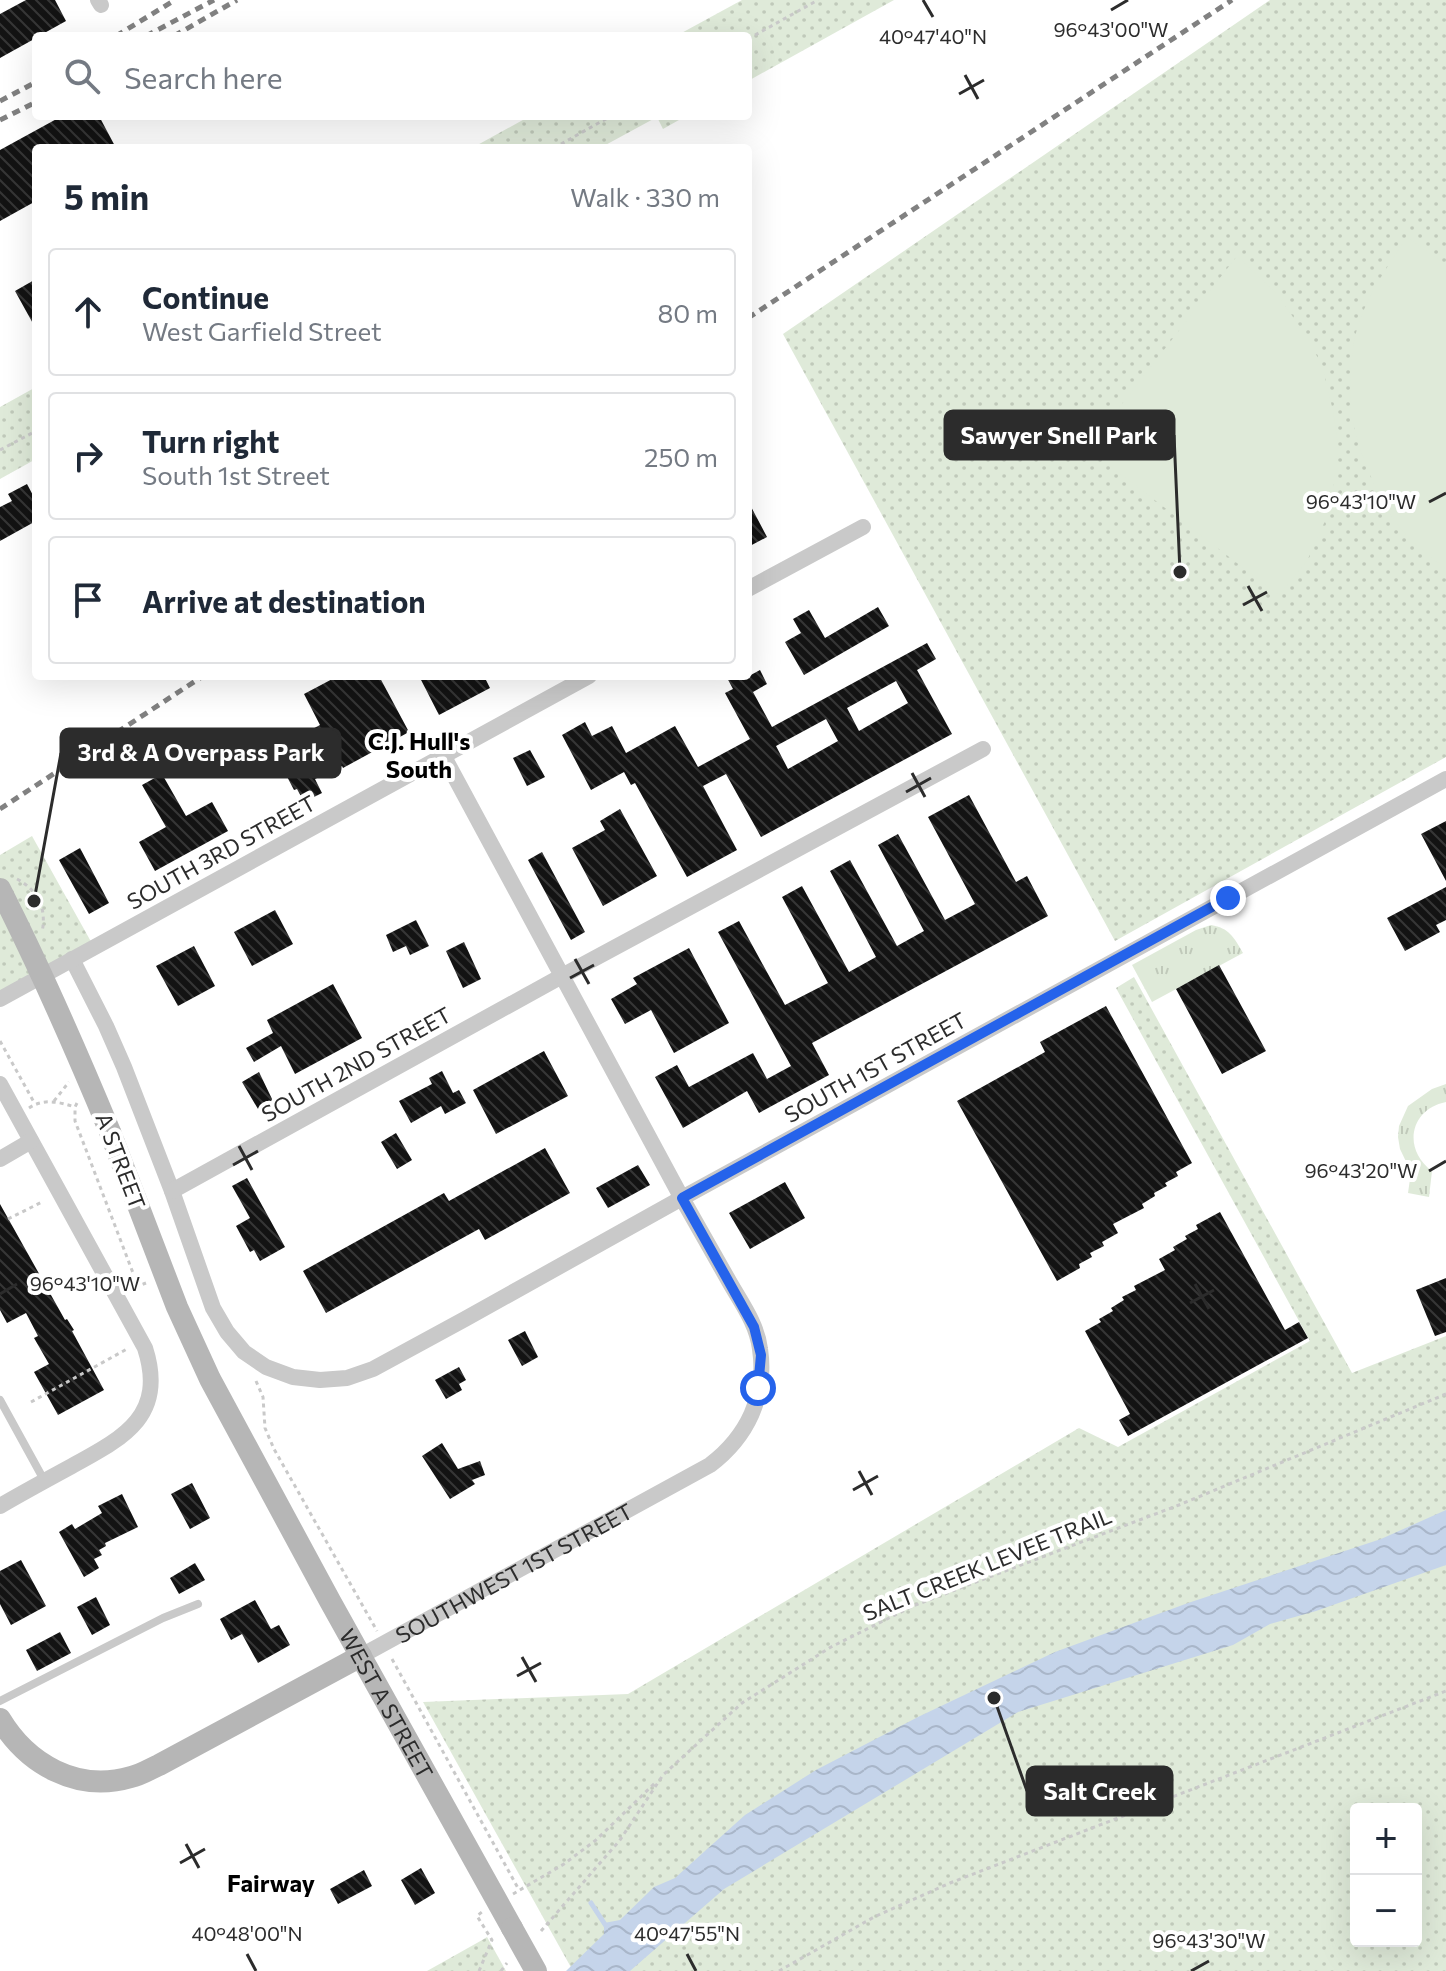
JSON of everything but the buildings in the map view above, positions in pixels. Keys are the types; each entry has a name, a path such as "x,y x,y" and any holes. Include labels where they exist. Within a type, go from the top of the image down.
{"main road":[{"name":"A STREET","path":"0,889 71,1038 187,1329 239,1434"},
{"name":"WEST A STREET","path":"239,1434 536,1971"},
{"name":"SOUTHWEST 1ST STREET","path":"0,1719 31,1757 57,1772 87,1780 131,1778 361,1656"}],"street":[{"path":"752,587 863,527"},
{"name":"SOUTH 3RD STREET","path":"0,999 582,680"},
{"name":"SOUTH 2ND STREET","path":"172,1191 983,749"},
{"path":"443,755 682,1198"},
{"name":"SOUTH 1ST STREET","path":"320,1380 347,1378 373,1369 1446,779"},
{"name":"A STREET","path":"72,959 106,1026 143,1115 213,1308 227,1332 244,1352 266,1367 293,1377 320,1380"},
{"path":"0,1084 141,1342 150,1371 145,1407 136,1423 120,1438 0,1506"},
{"path":"0,1159 31,1141"},
{"name":"SOUTHWEST 1ST STREET","path":"361,1656 697,1472 722,1455 742,1434 754,1409 758,1388 761,1355 758,1337 750,1317 682,1198"}],"lane":[{"path":"0,1400 44,1481"},
{"path":"0,1701 163,1618 198,1604"}],"path":[{"path":"752,37 818,0"},
{"path":"561,144 604,120"},
{"path":"0,450 32,433"},
{"path":"0,1041 35,1104"},
{"path":"17,1115 35,1104 54,1101 75,1107"},
{"path":"8,1219 42,1202"},
{"path":"31,1402 141,1342"},
{"name":"SALT CREEK LEVEE TRAIL","path":"541,1931 620,1840 663,1775 742,1703 831,1647 899,1613 1179,1505 1446,1394"},
{"path":"779,1971 874,1917 950,1883 1446,1691"},
{"path":"564,1864 596,1840 663,1775"},
{"path":"479,1971 492,1940"},
{"path":"501,1971 507,1963"}],"green space":[{"path":"742,0 894,0 752,79 752,32 683,32"},
{"path":"1270,0 1446,0 1446,757 1115,941 783,334"},
{"path":"523,120 651,120 607,144 479,144"},
{"path":"658,120 679,120 663,129"},
{"path":"1407,237 1446,265 1446,569 1407,536 1389,513 1366,464 1352,417 1350,378 1357,329 1372,293"},
{"path":"1237,256 1277,294 1322,365 1338,446 1334,484 1325,521 1307,561 1279,595 1097,456 1093,441"},
{"path":"32,389 32,461 0,479 0,407"},
{"path":"32,836 94,947 0,998 0,855"},
{"path":"1211,925 1230,934 1243,953 1152,1002 1132,965"},
{"path":"1134,977 1352,1373 1446,1336 1446,1971 573,1971 423,1702 628,1694 1079,1428 1118,1447 1310,1341 1116,988"},
{"path":"1446,1084 1446,1102 1424,1113 1414,1131 1416,1152 1432,1171 1429,1197 1408,1193 1411,1172 1400,1149 1399,1126 1408,1106 1432,1089"},
{"path":"487,1937 506,1971 427,1971 484,1939"}],"water":[{"path":"1446,1510 1446,1565 1270,1624 1233,1645 1018,1712 724,1889 630,1971 566,1971 604,1934 604,1923 620,1920 654,1887 675,1878 745,1815 816,1770 1055,1652 1188,1603 1381,1539"}],"waterway":[{"path":"591,1903 606,1926"}],"railway":[{"path":"123,32 175,0"},
{"path":"154,32 214,0"},
{"path":"181,32 237,0"},
{"path":"752,315 1232,0"},
{"path":"0,101 32,84"},
{"path":"0,120 32,104"},
{"path":"0,809 197,680"}],"place":[{"name":"Sawyer Snell Park","path":"1180,572"},
{"name":"3rd & A Overpass Park","path":"34,901"},
{"name":"Salt Creek","path":"994,1698"}],"district":[{"name":"C.J. Hull's South","path":"419,754"},
{"name":"Fairway","path":"271,1882"}],"route":[{"path":"758,1388 761,1355 758,1337 750,1317 682,1198 1228,898"}]}
